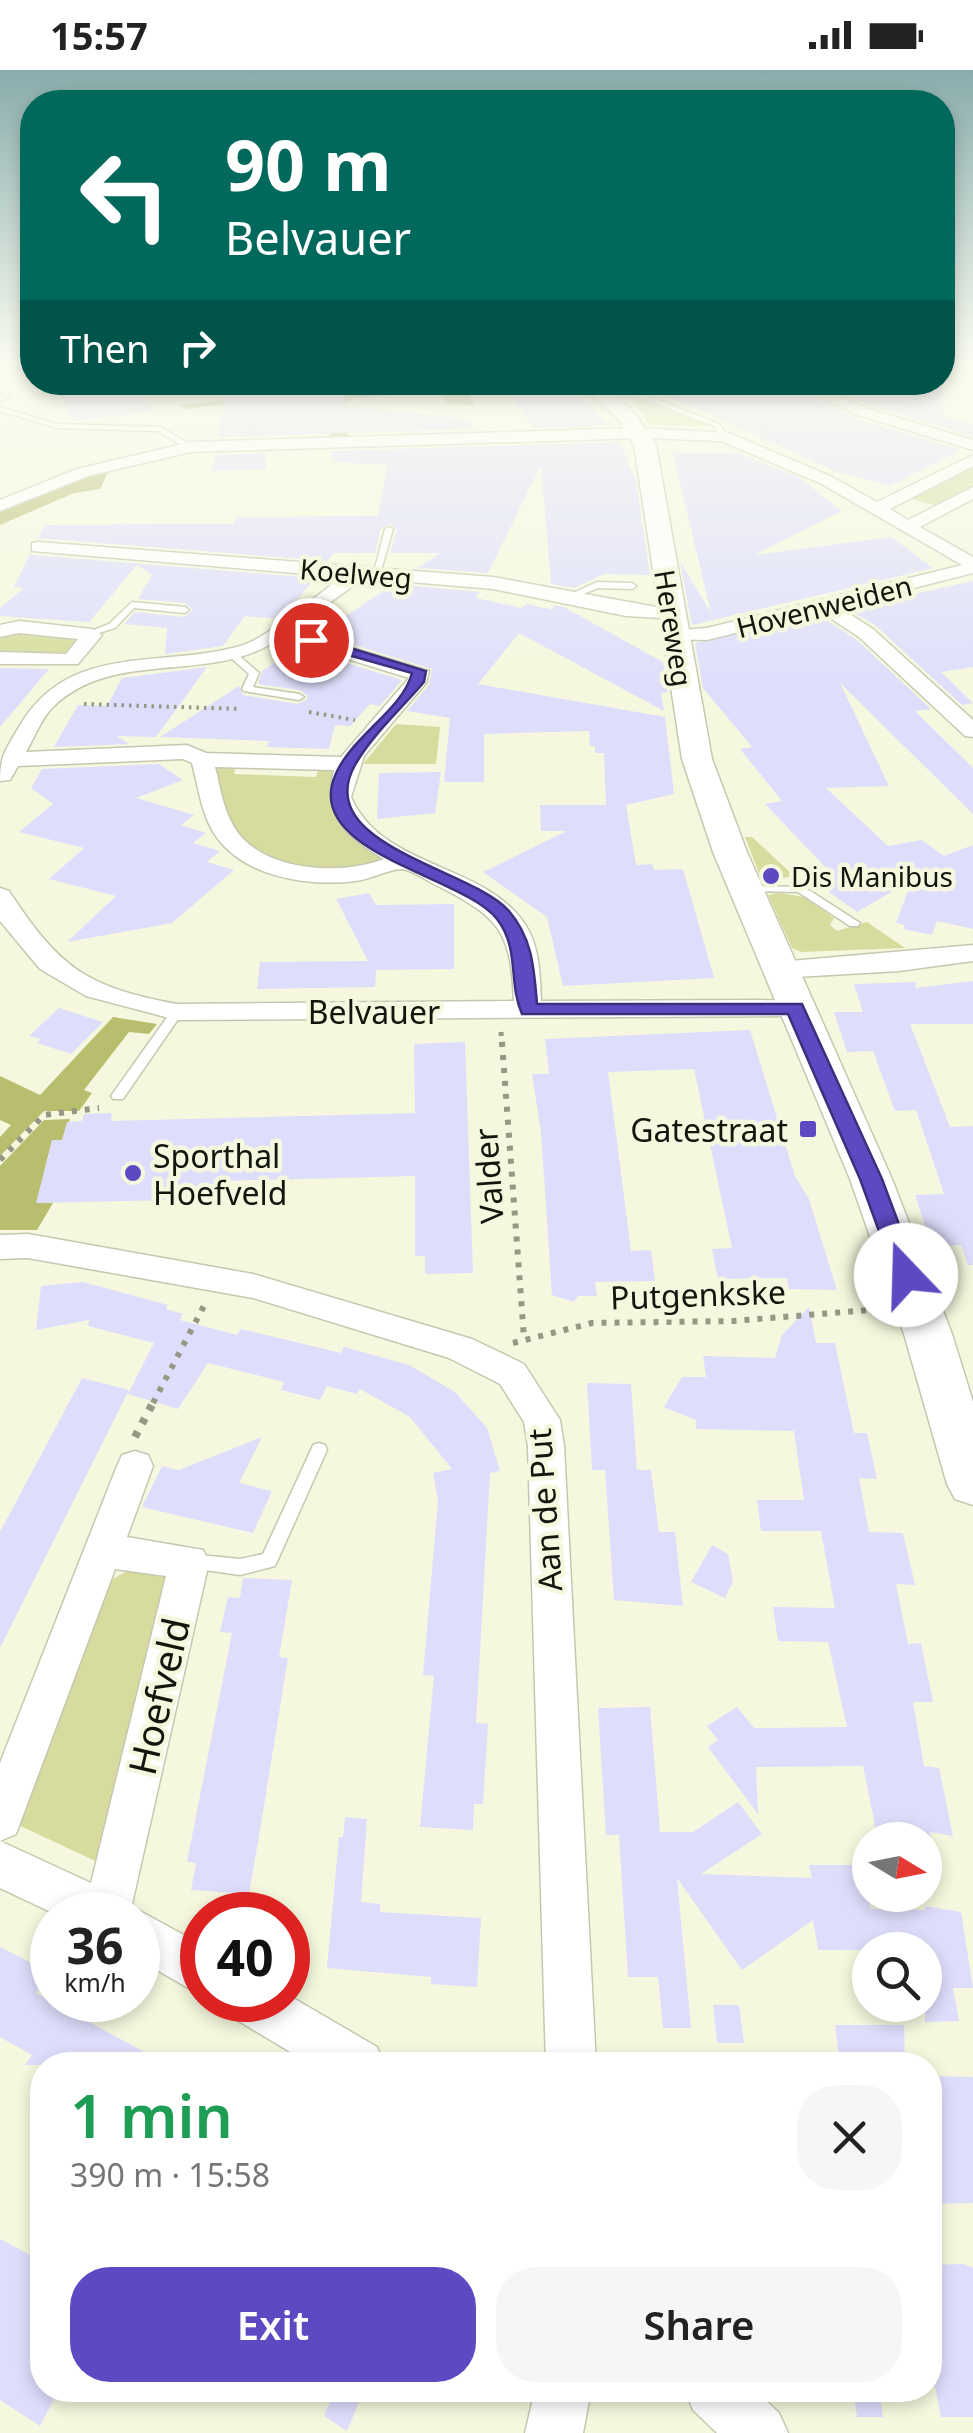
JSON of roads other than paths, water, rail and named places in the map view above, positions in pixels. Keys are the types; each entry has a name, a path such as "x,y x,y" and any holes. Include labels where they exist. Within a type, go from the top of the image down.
{"street":[{"path":"0,506 86,471"},
{"name":"Hereweg","path":"650,471 698,758 745,889 871,1179 918,1307 973,1484"},
{"path":"800,471 879,508 973,566"},
{"path":"879,508 951,471"},
{"path":"910,526 973,492"},
{"name":"Koelweg","path":"38,547 492,584 568,597 673,625"},
{"name":"Hovenweiden","path":"673,625 708,634 973,566"},
{"path":"2,767 44,703 93,674 144,662 233,655 278,632 368,574"},
{"path":"825,606 866,633 973,732"},
{"path":"0,630 19,627 92,634"},
{"path":"278,632 416,668 419,679 348,764 339,789 343,812 367,839 489,902 514,926 522,945 528,1010"},
{"path":"71,660 92,634"},
{"path":"0,658 71,660 93,674"},
{"path":"2,767 177,751 202,760 348,764"},
{"path":"202,760 221,824 241,847 258,857 298,870 340,875 374,872 403,860"},
{"name":"Belvauer","path":"2,908 57,972 120,1002 176,1012 795,1008"},
{"path":"779,970 973,953"},
{"name":"Aan de Put","path":"0,1247 28,1246 219,1278 486,1360 512,1374 529,1394 542,1420 546,1446 570,2052"},
{"path":"0,1819 135,1466"},
{"path":"102,1551 189,1562"},
{"name":"Hoefveld","path":"112,1892 189,1562"},
{"name":"Hoefveld","path":"0,1864 59,1892"},
{"path":"287,2022 336,2052"},
{"path":"554,2433 560,2402"},
{"path":"726,2402 759,2433"}],"lane":[{"path":"368,574 389,529"},
{"path":"568,597 597,586 632,586"},
{"path":"92,634 112,626 132,605 185,610"},
{"path":"233,655 254,674 247,690 300,697"},
{"path":"745,889 800,889 854,923"},
{"path":"118,1096 176,1012"},
{"path":"189,1562 240,1568 269,1561 318,1450"}],"place":[{"name":"Dis Manibus","path":"771,876"},
{"name":"Gatestraat","path":"808,1129"},
{"name":"Sporthal Hoefveld","path":"133,1173"}]}
